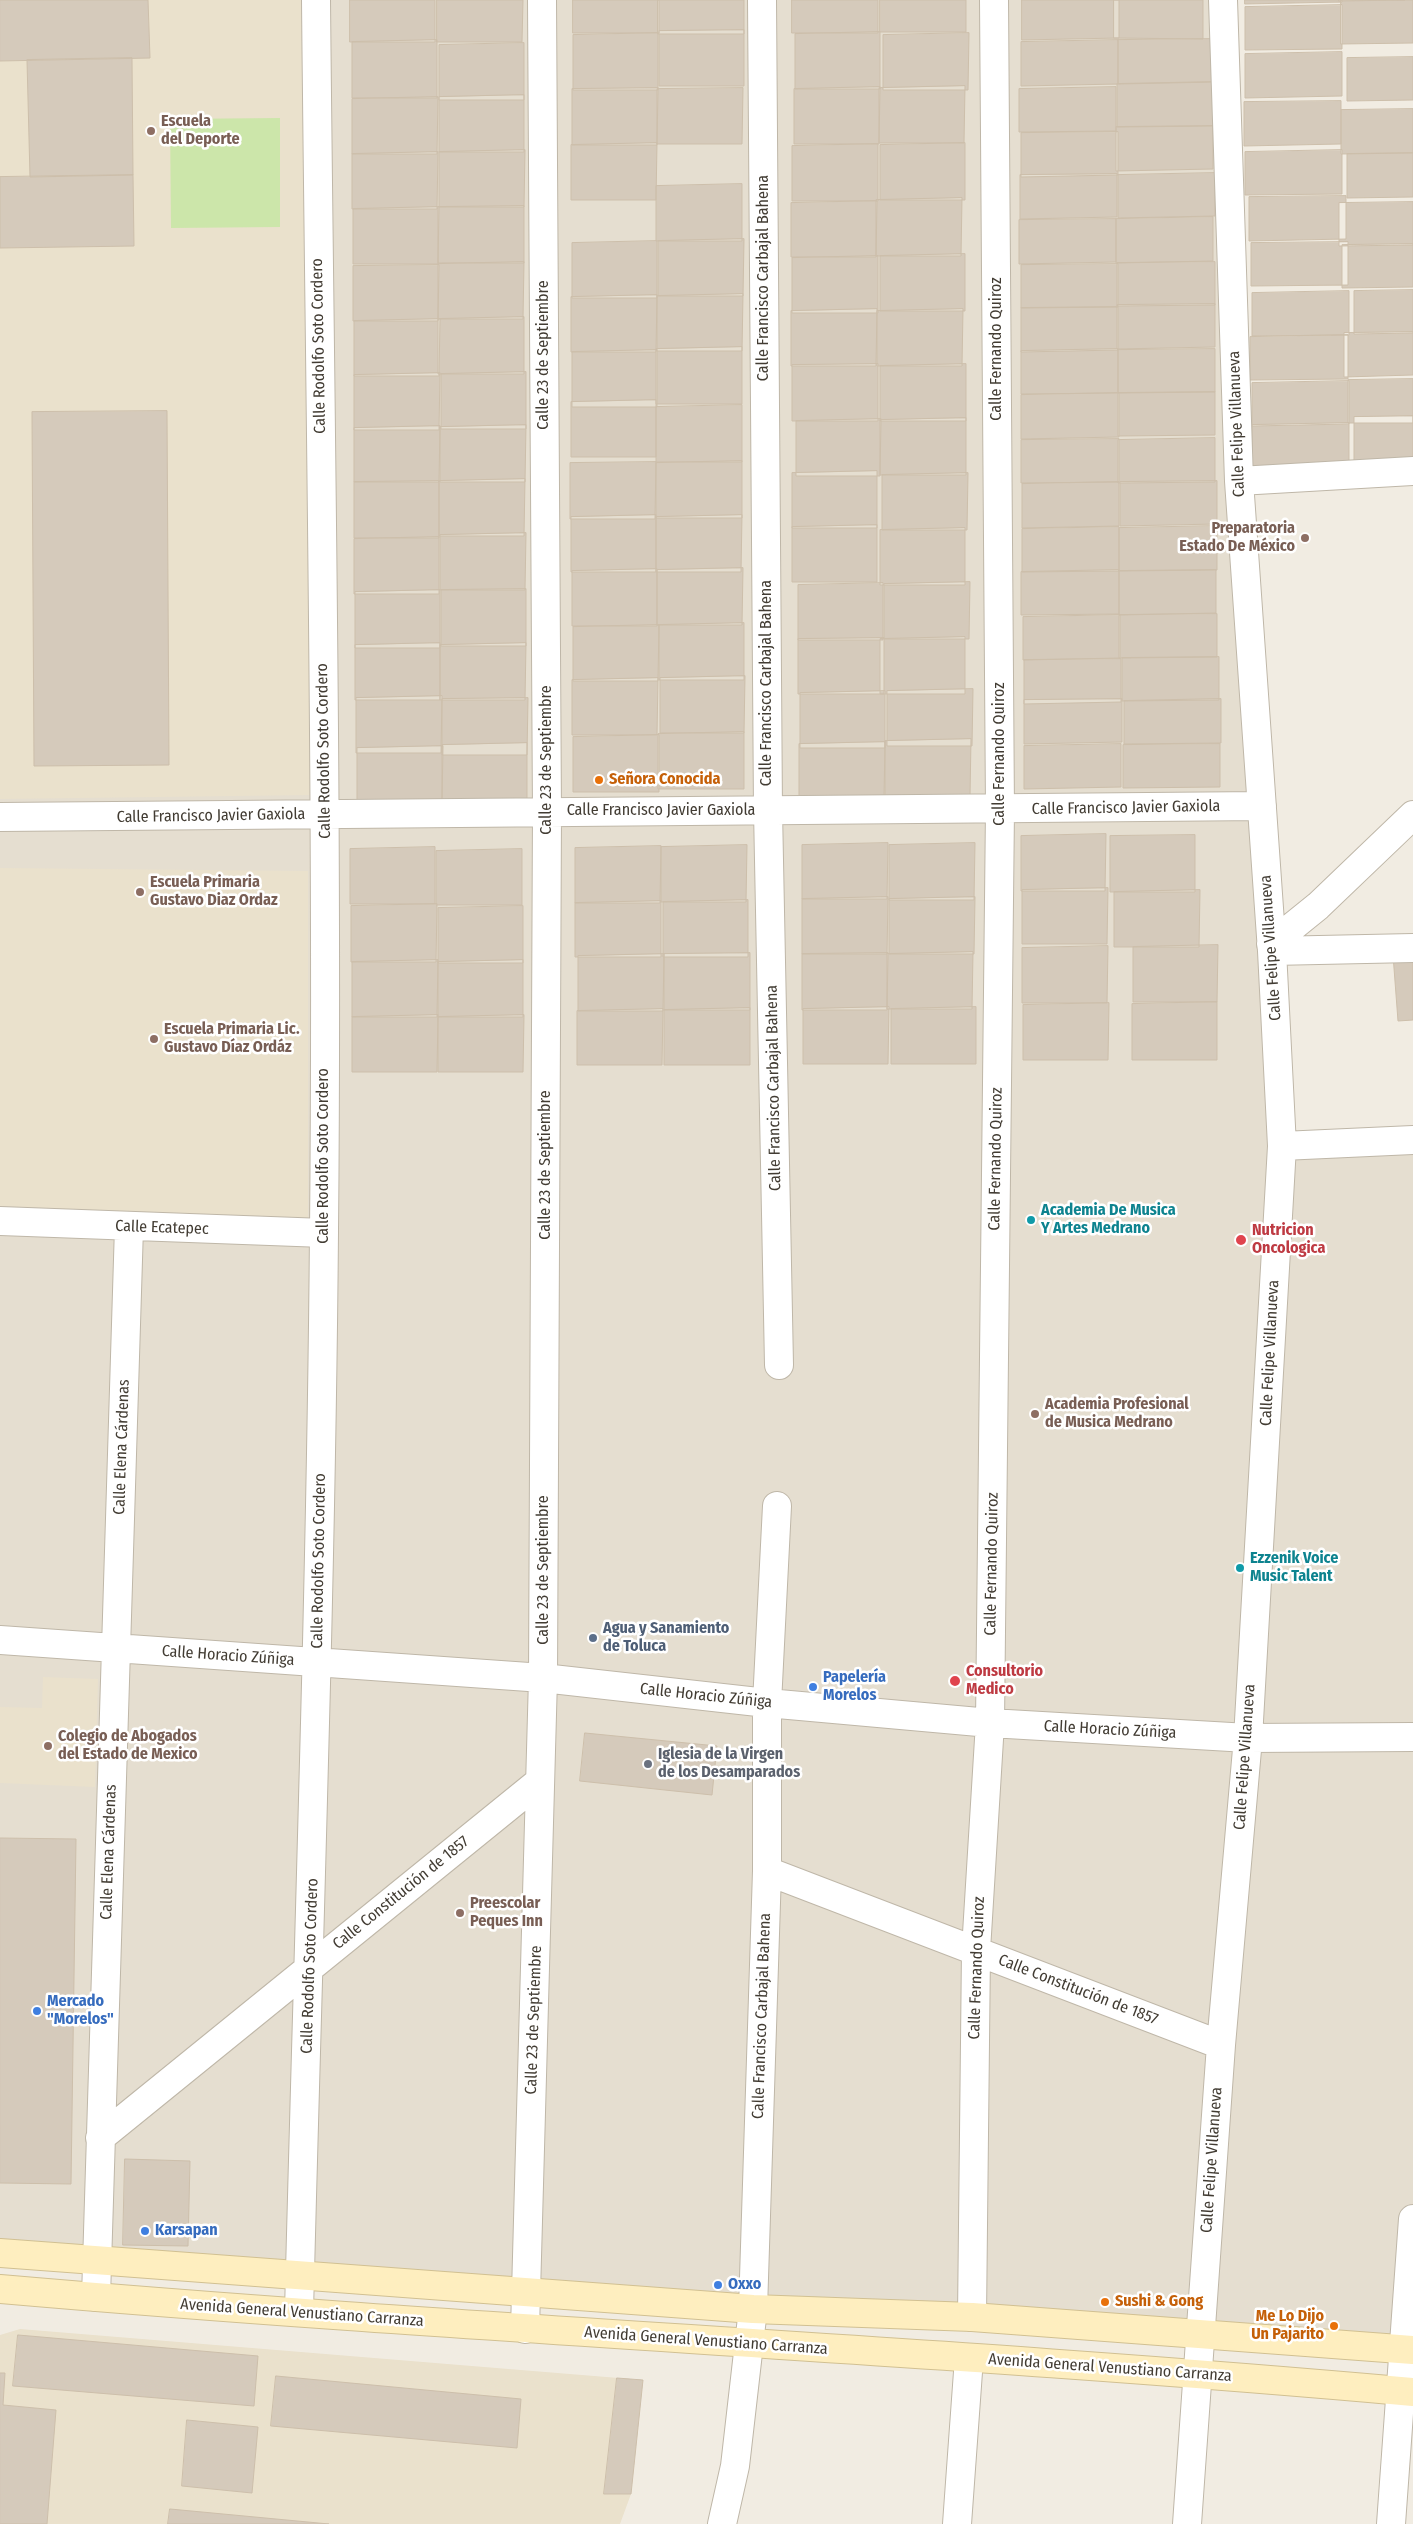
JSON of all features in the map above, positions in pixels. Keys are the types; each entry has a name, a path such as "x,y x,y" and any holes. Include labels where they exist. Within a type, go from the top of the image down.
{"main road":[{"path":"0,2253 526,2291 754,2310 972,2317 1408,2349"},
{"name":"Avenida General Venustiano Carranza","path":"0,2289 525,2329 969,2358 1406,2391"}],"street":[{"name":"Calle Rodolfo Soto Cordero","path":"300,2312 318,1662 324,1233 325,814 316,0"},
{"name":"Calle 23 de Septiembre","path":"525,2329 543,1678 548,812 542,0"},
{"name":"Calle Francisco Carbajal Bahena","path":"762,0 768,810 779,1365"},
{"name":"Calle Fernando Quiroz","path":"972,2317 976,1950 990,1723 1000,809 994,0"},
{"name":"Calle Felipe Villanueva","path":"1187,2524 1221,2045 1248,1738 1282,1146 1262,806 1239,481 1223,0"},
{"path":"1239,481 1413,471"},
{"name":"Calle Francisco Javier Gaxiola","path":"0,817 1262,806"},
{"path":"1271,948 1413,815"},
{"path":"1271,948 1413,948"},
{"path":"1282,1146 1413,1140"},
{"name":"Calle Ecatepec","path":"0,1221 324,1233"},
{"name":"Calle Elena Cárdenas","path":"96,2297 129,1227"},
{"name":"Calle Francisco Carbajal Bahena","path":"722,2524 734,2466 754,2310 767,1871 767,1703 777,1506"},
{"name":"Calle Horacio Zúñiga","path":"0,1640 543,1678 767,1703 990,1723 1248,1738 1413,1737"},
{"name":"Calle Constitución de 1857","path":"100,2138 540,1781"},
{"name":"Calle Constitución de 1857","path":"767,1871 1221,2045"},
{"path":"1391,2524 1406,2391 1413,2219"},
{"path":"957,2524 969,2358"}],"shaded area":[{"path":"0,0 1224,0 1282,1145 1413,1142 1413,2351 0,2252"},
{"path":"0,0 301,0 312,795 0,799"},
{"name":"Escuela Primaria Lic. Gustavo Díaz Ordáz","path":"0,868 308,871 308,1220 0,1206"},
{"name":"Colegio de Abogados del Estado de Mexico","path":"43,1677 98,1679 95,1787 0,1783 0,1707 42,1708"},
{"path":"20,2329 643,2380 631,2494 620,2524 0,2524 0,2335"}],"green space":[{"path":"280,118 280,227 171,228 170,119"}],"building":[{"path":"0,0 148,0 150,58 0,61"},
{"path":"350,0 435,0 435,42 350,42"},
{"path":"437,0 523,0 522,42 437,42"},
{"path":"573,0 659,0 659,33 573,33"},
{"path":"658,0 744,0 744,34 658,34"},
{"path":"792,0 878,0 878,33 792,33"},
{"path":"880,0 966,0 966,32 880,32"},
{"path":"1022,0 1119,0 1119,38 1022,40"},
{"path":"1114,0 1203,0 1203,39 1114,38"},
{"path":"1245,0 1342,0 1342,2 1245,4"},
{"path":"1339,0 1405,0 1339,1"},
{"path":"1341,0 1413,0 1413,43 1341,44"},
{"path":"1342,5 1342,49 1245,50 1245,7"},
{"path":"744,30 744,86 659,86 659,31"},
{"path":"880,32 880,89 795,89 795,34"},
{"path":"658,33 658,90 573,90 573,35"},
{"path":"969,33 968,90 883,90 883,35"},
{"path":"1215,39 1215,82 1118,84 1118,40"},
{"path":"437,40 437,98 352,98 352,42"},
{"path":"1118,40 1118,84 1021,86 1021,42"},
{"path":"524,43 524,100 439,100 439,45"},
{"path":"1342,52 1342,96 1245,98 1245,54"},
{"path":"1413,57 1413,100 1347,101 1347,58"},
{"path":"132,58 133,175 30,177 27,60"},
{"path":"1214,82 1214,126 1117,127 1117,84"},
{"path":"965,86 964,143 879,143 879,88"},
{"path":"880,87 879,144 794,144 794,89"},
{"path":"1116,87 1116,131 1019,132 1019,89"},
{"path":"658,88 657,145 572,145 572,89"},
{"path":"743,88 742,144 657,144 657,89"},
{"path":"524,95 524,152 439,152 439,97"},
{"path":"438,97 437,154 352,154 352,99"},
{"path":"1341,101 1341,144 1244,146 1244,102"},
{"path":"1413,109 1413,153 1341,154 1341,110"},
{"path":"1213,126 1213,169 1116,171 1116,127"},
{"path":"1118,132 1118,175 1021,177 1021,133"},
{"path":"657,143 656,200 571,200 571,145"},
{"path":"965,143 965,200 880,200 880,145"},
{"path":"878,144 878,201 792,201 792,146"},
{"path":"525,150 524,207 439,207 439,152"},
{"path":"1342,150 1342,194 1245,195 1245,152"},
{"path":"438,152 437,209 352,209 352,154"},
{"path":"1413,153 1413,197 1347,198 1347,154"},
{"path":"1215,173 1215,216 1118,218 1118,175"},
{"path":"1117,174 1117,217 1020,219 1020,175"},
{"path":"133,175 134,246 0,248 0,177"},
{"path":"742,184 742,241 656,241 656,186"},
{"path":"1346,196 1346,239 1249,241 1249,197"},
{"path":"962,198 961,256 876,256 876,200"},
{"path":"877,201 876,257 791,257 791,203"},
{"path":"1413,202 1413,245 1339,246 1339,203"},
{"path":"524,206 524,263 438,263 438,207"},
{"path":"439,207 438,264 353,264 353,209"},
{"path":"1213,217 1213,261 1116,263 1116,219"},
{"path":"1116,219 1116,262 1019,264 1019,220"},
{"path":"744,239 743,296 658,296 658,241"},
{"path":"657,241 657,298 572,298 572,243"},
{"path":"1348,242 1348,285 1251,286 1251,243"},
{"path":"1413,244 1413,287 1342,288 1342,245"},
{"path":"965,254 965,311 880,311 880,256"},
{"path":"878,256 878,313 792,313 792,258"},
{"path":"524,262 523,319 438,319 438,264"},
{"path":"1215,262 1215,305 1117,306 1117,263"},
{"path":"1118,264 1118,307 1021,308 1021,265"},
{"path":"439,265 438,321 353,321 353,266"},
{"path":"1413,290 1413,333 1354,334 1354,291"},
{"path":"1349,291 1349,335 1252,336 1252,293"},
{"path":"743,294 742,351 657,351 657,296"},
{"path":"657,295 656,352 571,352 571,297"},
{"path":"1215,304 1215,347 1117,349 1117,305"},
{"path":"1118,307 1118,350 1021,352 1021,308"},
{"path":"877,309 876,366 791,366 791,311"},
{"path":"963,309 962,366 877,366 877,311"},
{"path":"524,317 524,374 438,374 438,319"},
{"path":"440,319 439,376 354,376 354,321"},
{"path":"1413,332 1413,375 1344,377 1344,333"},
{"path":"1348,335 1348,379 1250,380 1250,337"},
{"path":"742,347 742,404 656,404 656,349"},
{"path":"1118,349 1118,393 1021,394 1021,351"},
{"path":"1215,349 1215,392 1118,393 1118,350"},
{"path":"657,350 657,407 572,407 572,352"},
{"path":"878,364 878,421 792,421 792,365"},
{"path":"966,364 966,421 880,421 880,366"},
{"path":"526,372 526,429 441,429 441,374"},
{"path":"440,373 439,430 354,430 354,375"},
{"path":"1413,379 1413,423 1348,423 1348,380"},
{"path":"1349,381 1349,424 1252,426 1252,383"},
{"path":"1215,392 1215,435 1118,436 1118,393"},
{"path":"1119,393 1119,437 1021,439 1021,395"},
{"path":"656,400 656,457 571,457 571,402"},
{"path":"742,405 742,462 656,462 656,407"},
{"path":"167,411 169,765 34,766 32,412"},
{"path":"1413,416 1413,460 1354,461 1354,417"},
{"path":"966,418 966,475 880,475 880,420"},
{"path":"881,419 880,476 796,476 796,421"},
{"path":"1349,423 1349,467 1252,469 1252,425"},
{"path":"526,425 525,482 440,482 440,427"},
{"path":"440,426 439,482 354,482 354,428"},
{"path":"1215,438 1215,482 1118,483 1118,440"},
{"path":"1119,439 1119,482 1021,483 1021,440"},
{"path":"742,461 742,518 656,518 656,463"},
{"path":"656,462 655,519 570,519 570,463"},
{"path":"877,471 877,528 792,528 792,473"},
{"path":"968,473 967,530 882,530 882,475"},
{"path":"525,479 524,536 439,536 439,481"},
{"path":"439,481 439,538 354,538 354,482"},
{"path":"1217,481 1217,524 1120,526 1120,482"},
{"path":"1119,482 1119,526 1022,528 1022,484"},
{"path":"656,515 656,572 571,572 571,517"},
{"path":"742,515 741,572 656,572 656,517"},
{"path":"877,525 877,582 792,582 792,527"},
{"path":"1217,526 1217,570 1119,571 1119,528"},
{"path":"1119,527 1119,571 1022,572 1022,529"},
{"path":"965,528 965,585 880,585 880,530"},
{"path":"526,533 525,590 440,590 440,535"},
{"path":"439,537 439,594 354,594 354,539"},
{"path":"743,568 742,625 657,625 657,570"},
{"path":"657,569 657,626 572,626 572,571"},
{"path":"1119,570 1119,614 1021,615 1021,572"},
{"path":"1216,570 1216,613 1119,615 1119,571"},
{"path":"970,582 969,639 884,639 884,584"},
{"path":"883,583 883,640 798,640 798,585"},
{"path":"526,589 526,646 441,646 441,590"},
{"path":"440,590 440,648 355,648 355,592"},
{"path":"1217,614 1217,657 1119,658 1119,615"},
{"path":"1120,615 1120,658 1023,660 1023,617"},
{"path":"744,623 744,680 659,680 659,625"},
{"path":"659,625 658,681 573,681 573,627"},
{"path":"965,637 965,694 880,694 880,639"},
{"path":"884,638 884,694 798,694 798,639"},
{"path":"440,643 440,700 355,700 355,645"},
{"path":"526,643 525,700 440,700 440,645"},
{"path":"1219,657 1219,700 1122,701 1122,658"},
{"path":"1121,659 1121,702 1024,704 1024,660"},
{"path":"745,676 744,733 660,733 660,678"},
{"path":"658,678 657,735 572,735 572,680"},
{"path":"973,689 972,746 887,746 887,691"},
{"path":"885,691 885,748 800,748 800,693"},
{"path":"442,696 441,753 356,753 356,698"},
{"path":"528,698 527,755 442,755 442,699"},
{"path":"1122,699 1122,742 1024,744 1024,700"},
{"path":"1221,699 1221,743 1124,744 1124,701"},
{"path":"744,732 744,789 658,789 658,734"},
{"path":"659,735 659,792 573,792 573,737"},
{"path":"971,739 970,796 885,796 885,741"},
{"path":"885,742 884,799 799,799 799,744"},
{"path":"527,743 527,800 442,800 442,745"},
{"path":"1121,744 1121,787 1024,789 1024,746"},
{"path":"1220,744 1220,787 1123,788 1123,745"},
{"path":"443,746 442,803 357,803 357,748"},
{"path":"1106,834 1105,891 1021,891 1021,836"},
{"path":"1195,835 1195,892 1110,892 1110,836"},
{"path":"888,843 887,899 802,899 802,845"},
{"path":"975,843 974,900 889,900 889,845"},
{"path":"747,845 746,902 661,902 661,847"},
{"path":"661,846 660,903 575,903 575,848"},
{"path":"435,847 435,904 350,904 350,849"},
{"path":"522,849 522,905 436,905 436,851"},
{"path":"1108,888 1107,944 1022,944 1022,890"},
{"path":"1200,890 1199,947 1114,947 1114,892"},
{"path":"888,897 887,954 802,954 802,899"},
{"path":"975,897 974,954 889,954 889,899"},
{"path":"748,900 748,957 663,957 663,902"},
{"path":"661,901 661,957 575,957 575,903"},
{"path":"437,904 436,962 351,962 351,906"},
{"path":"523,906 523,963 438,963 438,908"},
{"path":"1218,945 1217,1002 1133,1002 1133,947"},
{"path":"1108,946 1107,1003 1022,1003 1022,948"},
{"path":"973,952 972,1009 887,1009 887,954"},
{"path":"750,953 750,1010 664,1010 664,954"},
{"path":"888,953 887,1010 802,1010 802,954"},
{"path":"664,954 663,1011 578,1011 578,956"},
{"path":"1413,954 1413,1020 1398,1021 1393,955"},
{"path":"438,960 437,1017 352,1017 352,962"},
{"path":"523,960 523,1017 438,1017 438,962"},
{"path":"1217,1002 1217,1060 1132,1060 1132,1004"},
{"path":"1109,1003 1108,1060 1023,1060 1023,1005"},
{"path":"889,1007 888,1064 803,1064 803,1009"},
{"path":"976,1007 976,1064 891,1064 891,1009"},
{"path":"750,1008 750,1065 664,1065 664,1010"},
{"path":"663,1009 662,1065 577,1065 577,1011"},
{"path":"438,1015 437,1072 352,1072 352,1017"},
{"path":"524,1015 523,1072 438,1072 438,1017"},
{"name":"Iglesia de la Virgen de los Desamparados","path":"585,1733 717,1746 712,1795 580,1781"},
{"name":"Mercado \"Morelos\"","path":"0,1838 76,1839 71,2184 0,2183"},
{"path":"125,2159 190,2161 188,2246 123,2245"},
{"path":"18,2335 258,2356 254,2406 13,2386"},
{"path":"0,2373 5,2373 3,2405 56,2410 47,2524 0,2524"},
{"path":"276,2376 521,2399 517,2448 271,2426"},
{"path":"617,2378 643,2380 631,2494 604,2494"},
{"path":"187,2420 258,2427 252,2493 182,2486"},
{"path":"170,2509 329,2524 168,2524"}],"place":[{"name":"Escuela del Deporte","path":"151,131"},
{"name":"Preparatoria Estado De México","path":"1305,538"},
{"name":"Señora Conocida","path":"599,780"},
{"name":"Escuela Primaria Gustavo Diaz Ordaz","path":"140,892"},
{"name":"Escuela Primaria Lic. Gustavo Díaz Ordáz","path":"154,1039"},
{"name":"Academia De Musica Y Artes Medrano","path":"1031,1220"},
{"name":"Nutricion Oncologica","path":"1241,1240"},
{"name":"Academia Profesional de Musica Medrano","path":"1035,1414"},
{"name":"Ezzenik Voice Music Talent","path":"1240,1568"},
{"name":"Agua y Sanamiento de Toluca","path":"593,1638"},
{"name":"Consultorio Medico","path":"955,1681"},
{"name":"Papelería Morelos","path":"813,1687"},
{"name":"Colegio de Abogados del Estado de Mexico","path":"48,1746"},
{"name":"Iglesia de la Virgen de los Desamparados","path":"648,1764"},
{"name":"Preescolar Peques Inn","path":"460,1913"},
{"name":"Mercado \"Morelos\"","path":"37,2011"},
{"name":"Karsapan","path":"145,2231"},
{"name":"Oxxo","path":"718,2285"},
{"name":"Sushi & Gong","path":"1105,2302"},
{"name":"Me Lo Dijo Un Pajarito","path":"1334,2326"}]}
